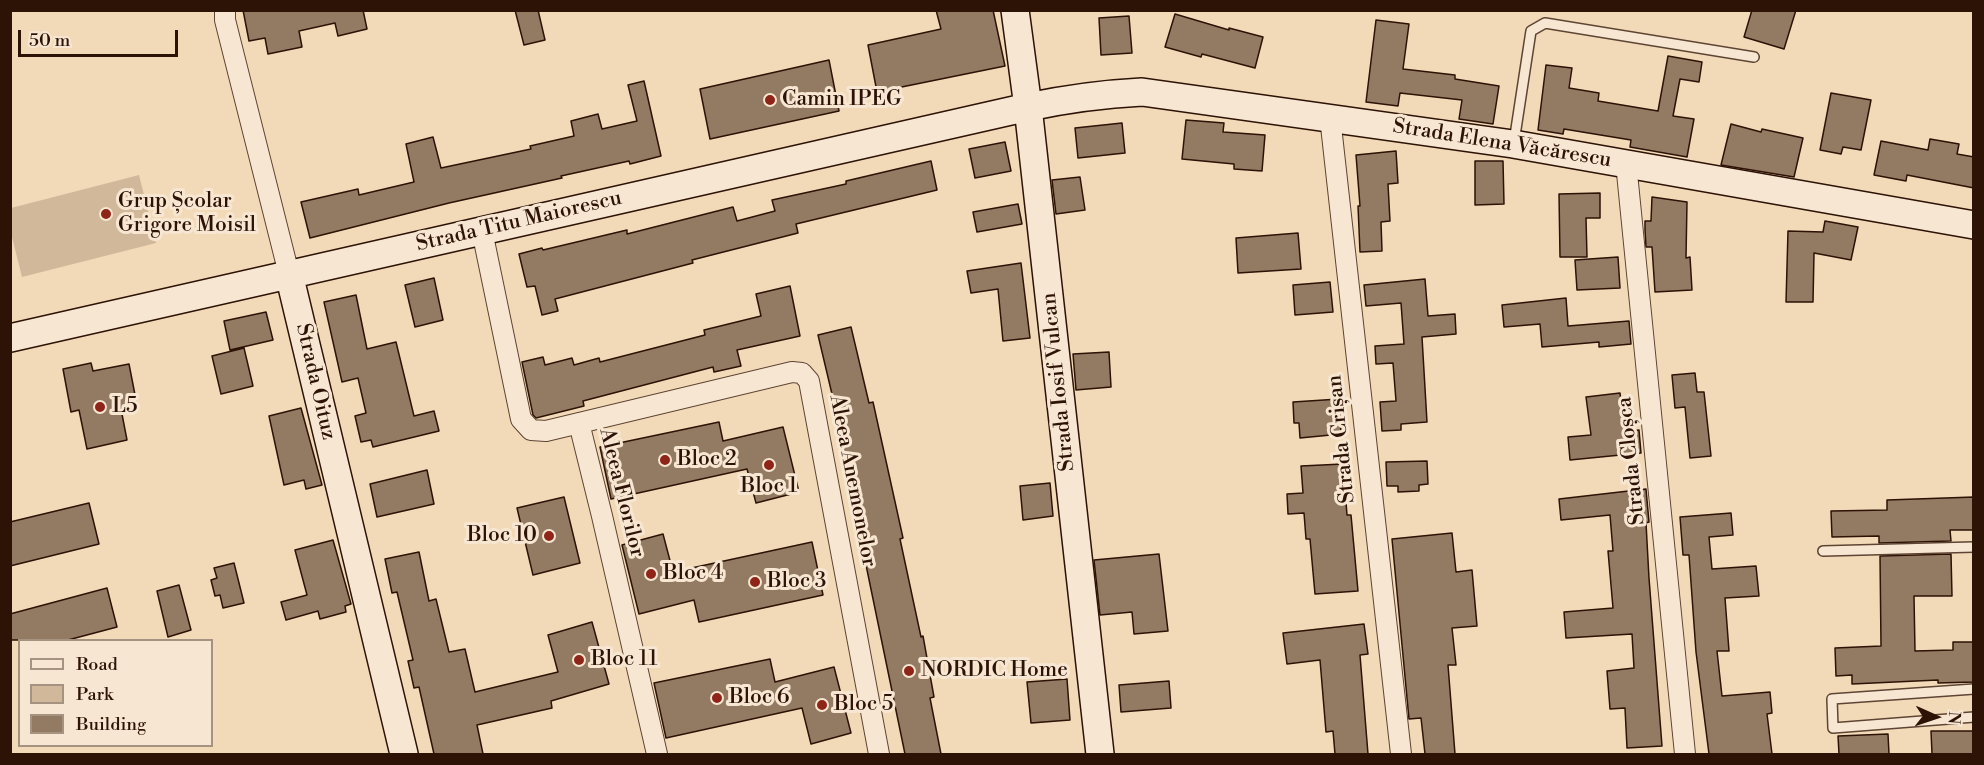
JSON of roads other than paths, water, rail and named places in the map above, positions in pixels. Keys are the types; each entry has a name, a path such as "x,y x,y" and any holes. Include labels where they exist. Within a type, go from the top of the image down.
{"main road":[{"name":"Strada Iosif Vulcan","path":"1015,10 1028,107 1100,754"},
{"name":"Strada Elena Văcărescu","path":"1028,107 1072,98 1142,92 1513,144 1974,225"},
{"name":"Strada Titu Maiorescu","path":"10,338 1028,107"},
{"name":"Strada Oituz","path":"289,274 404,754"}],"street":[{"name":"Strada Oituz","path":"225,10 225,20 289,274"},
{"name":"Strada Crișan","path":"1330,117 1401,754"},
{"name":"Strada Cloșca","path":"1626,163 1685,754"},
{"name":"Aleea Florilor","path":"482,231 521,419 531,430 546,431 579,423 657,754"},
{"name":"Aleea Anemonelor","path":"579,423 792,372 802,373 809,381 879,754"}],"lane":[{"path":"1513,144 1527,45 1531,31 1545,22 1754,57"},
{"path":"1823,551 1974,547"},
{"path":"1974,689 1832,699 1833,728 1974,717"}],"place":[{"name":"Camin IPEG","path":"770,100"},
{"name":"Grup Școlar Grigore Moisil","path":"106,214"},
{"name":"L5","path":"100,407"},
{"name":"Bloc 2","path":"665,460"},
{"name":"Bloc 1","path":"769,465"},
{"name":"Bloc 10","path":"549,536"},
{"name":"Bloc 4","path":"651,574"},
{"name":"Bloc 3","path":"755,582"},
{"name":"Bloc 11","path":"579,660"},
{"name":"NORDIC Home","path":"909,671"},
{"name":"Bloc 6","path":"717,698"},
{"name":"Bloc 5","path":"822,705"}]}
